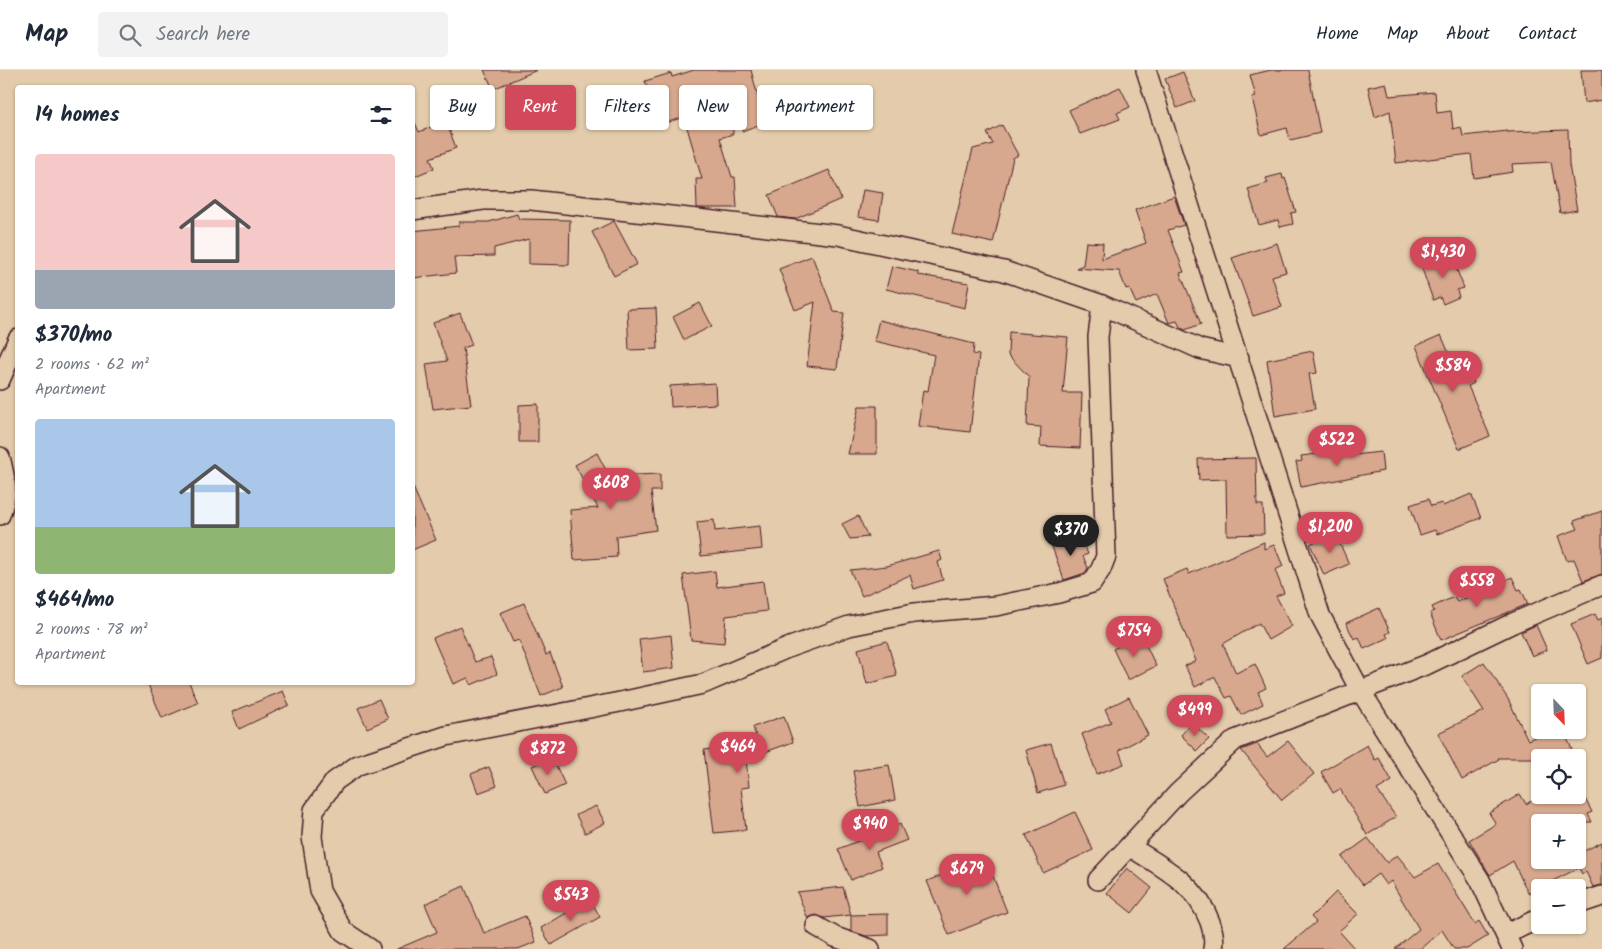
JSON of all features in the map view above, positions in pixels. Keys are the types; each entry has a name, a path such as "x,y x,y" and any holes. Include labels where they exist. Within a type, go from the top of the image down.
{"street":[{"path":"1146,70 1320,615 1360,690 1458,841 1480,880 1509,942 1531,925"},
{"path":"415,210 483,200 531,200 838,235 1004,271 1102,305 1200,349 1239,358"},
{"path":"370,949 344,931 320,891 312,837 314,810 335,781 358,765 446,736 704,684 790,647 848,626 914,613 996,606 1059,593 1092,583 1101,570 1106,556 1098,337 1102,305"},
{"path":"0,380 15,346"},
{"path":"0,457 7,484 6,499 0,515"},
{"path":"1098,880 1202,768 1235,740 1428,664 1602,585"},
{"path":"1129,846 1176,876 1192,890 1204,908 1213,930 1214,949"},
{"path":"1586,901 1602,896"},
{"path":"816,926 835,936 870,949"}],"building":[{"path":"484,70 537,70 495,88 495,85 491,85"},
{"path":"694,70 751,70 757,93 757,125 747,129 747,85 679,85 679,119 669,122 669,85 646,85 645,81 671,73 672,77"},
{"path":"1271,70 1308,70 1320,133 1290,140 1287,128 1261,135 1252,98 1256,97 1250,75"},
{"path":"1581,70 1602,70 1602,100 1584,103"},
{"path":"1183,72 1195,101 1177,108 1165,79"},
{"path":"1386,83 1389,96 1435,92 1437,113 1451,111 1453,129 1461,127 1463,136 1507,131 1568,130 1569,165 1577,210 1560,213 1551,162 1512,164 1513,172 1474,178 1471,154 1396,163 1390,111 1375,117 1368,87"},
{"path":"1120,87 1130,107 1117,113 1120,119 1080,134 1069,110"},
{"path":"415,123 419,132 430,128 430,130 449,130 456,148 430,158 434,168 415,176"},
{"path":"1002,125 1018,155 1013,158 993,243 952,234 973,149 993,144 987,133"},
{"path":"688,130 733,130 733,134 720,138 732,177 735,177 737,208 697,208 696,179 702,179"},
{"path":"829,170 841,199 795,219 778,217 769,195"},
{"path":"1282,174 1296,212 1291,213 1293,224 1280,227 1278,220 1259,225 1248,189 1268,183 1266,178"},
{"path":"863,190 883,193 879,220 858,217"},
{"path":"1174,196 1184,225 1168,230 1184,272 1180,273 1201,324 1185,330 1180,327 1177,321 1169,323 1157,294 1136,303 1129,288 1126,289 1119,271 1076,268 1083,265 1086,242 1103,243 1102,259 1146,243 1135,210"},
{"path":"517,214 519,219 570,220 569,265 529,264 529,239 494,248 494,256 454,257 456,273 415,278 415,231 459,226 459,222 489,222"},
{"path":"614,221 637,264 614,276 592,232"},
{"path":"1277,243 1286,272 1272,276 1282,307 1253,316 1232,258"},
{"path":"1451,255 1464,288 1457,290 1459,297 1443,304 1440,297 1433,300 1421,266"},
{"path":"812,256 834,312 844,313 837,369 807,366 815,302 795,310 779,269"},
{"path":"892,266 918,272 918,275 969,283 965,308 886,289"},
{"path":"700,303 712,326 684,340 673,317"},
{"path":"656,308 658,349 629,350 627,309"},
{"path":"460,313 472,345 463,348 471,405 433,409 426,364 447,361 433,323"},
{"path":"879,320 974,344 973,354 979,355 970,432 918,426 923,390 928,391 934,355 874,341"},
{"path":"1009,332 1068,337 1063,393 1082,393 1080,448 1040,446 1041,427 1027,426 1029,377 1008,355"},
{"path":"1441,335 1455,367 1465,362 1474,383 1468,386 1490,436 1459,449 1416,346"},
{"path":"1313,351 1317,373 1309,374 1315,409 1275,416 1267,360"},
{"path":"715,383 716,404 671,407 670,386"},
{"path":"538,404 538,442 519,442 519,405"},
{"path":"859,406 877,406 877,454 848,454"},
{"path":"1333,452 1334,457 1381,452 1383,471 1301,487 1296,462 1302,461 1301,456"},
{"path":"597,453 609,476 660,474 660,491 651,491 656,530 616,536 617,557 574,560 570,510 598,508 575,465"},
{"path":"1256,458 1257,505 1263,505 1264,534 1227,535 1226,479 1199,480 1198,459"},
{"path":"415,492 436,540 415,549"},
{"path":"1471,494 1481,518 1437,534 1435,530 1420,535 1410,505 1428,499 1431,506 1442,503 1443,506"},
{"path":"1602,511 1602,574 1583,581 1574,559 1567,561 1558,536 1578,529 1574,521"},
{"path":"858,516 868,537 850,539 842,524"},
{"path":"714,520 715,531 760,526 762,549 701,556 697,522"},
{"path":"1335,533 1349,564 1324,575 1310,544"},
{"path":"1075,534 1077,540 1081,538 1088,554 1083,556 1088,568 1085,573 1064,580 1051,544"},
{"path":"1264,542 1264,549 1274,545 1283,566 1275,570 1284,593 1276,596 1292,626 1268,640 1259,623 1223,644 1236,673 1255,664 1266,688 1258,692 1263,704 1241,715 1231,696 1226,698 1215,677 1195,687 1185,666 1196,661 1163,579 1187,569 1189,574"},
{"path":"939,551 942,560 938,562 943,580 914,589 910,575 862,596 850,570 887,566"},
{"path":"715,571 717,587 763,581 767,611 726,616 724,643 691,640 683,575"},
{"path":"1512,577 1518,590 1521,589 1528,604 1441,640 1430,613 1434,611 1432,607 1454,597 1457,602"},
{"path":"524,603 546,655 550,653 563,687 541,696 519,640 513,642 500,613"},
{"path":"1379,608 1390,632 1386,634 1388,638 1364,649 1359,637 1354,639 1346,623"},
{"path":"1595,614 1598,620 1602,618 1602,658 1588,664 1571,624"},
{"path":"1536,625 1547,650 1532,656 1521,632"},
{"path":"460,626 475,662 491,657 497,674 471,685 468,678 453,684 433,638"},
{"path":"671,635 674,668 643,672 639,639"},
{"path":"1141,635 1156,666 1128,680 1113,649"},
{"path":"887,641 897,676 867,684 858,649"},
{"path":"1484,662 1508,699 1528,740 1567,739 1572,749 1531,749 1531,758 1498,758 1462,780 1438,733 1484,711 1462,676"},
{"path":"148,685 190,685 198,703 162,718"},
{"path":"283,691 289,705 239,729 232,712"},
{"path":"1129,697 1148,735 1119,750 1124,764 1097,774 1082,734 1111,722 1105,709"},
{"path":"379,699 388,719 367,728 358,708"},
{"path":"784,716 793,742 746,759 749,787 741,788 746,830 714,833 704,750 758,743 753,727"},
{"path":"1192,723 1209,739 1197,751 1181,735"},
{"path":"1288,741 1314,774 1282,800 1241,750 1257,744 1267,757"},
{"path":"1051,743 1064,785 1038,793 1026,750"},
{"path":"1367,745 1375,760 1379,758 1392,781 1377,790 1396,817 1367,835 1340,789 1333,793 1321,772"},
{"path":"552,757 565,785 545,794 532,766"},
{"path":"889,765 895,800 860,807 853,771"},
{"path":"489,767 497,786 478,793 471,774"},
{"path":"1520,794 1526,804 1531,801 1531,804 1586,804 1586,801 1592,812 1588,814 1592,822 1586,822 1586,814 1531,814 1531,869 1577,869 1557,879 1531,879 1531,892 1528,893 1513,861 1490,875 1469,840 1496,824 1489,813"},
{"path":"596,806 605,823 585,833 576,815"},
{"path":"1075,812 1093,850 1043,873 1026,835"},
{"path":"900,824 907,840 876,852 882,867 851,880 838,849"},
{"path":"1368,838 1387,863 1397,855 1415,877 1438,864 1475,924 1479,921 1488,936 1467,949 1454,949 1442,930 1420,949 1395,949 1419,929 1391,881 1386,885 1378,874 1363,885 1342,857"},
{"path":"1602,842 1602,885 1593,887 1586,872 1582,874 1580,869 1586,869 1586,850"},
{"path":"986,858 1007,912 949,935 927,881"},
{"path":"1127,868 1152,888 1132,913 1107,893"},
{"path":"464,886 484,933 525,916 536,942 518,949 397,949 437,932 425,904"},
{"path":"843,887 851,915 824,918 816,915 808,919 797,892"},
{"path":"1336,892 1358,914 1339,931 1355,949 1284,949 1316,922 1311,917"},
{"path":"590,899 600,917 551,945 541,928"},
{"path":"888,914 888,935 866,936 851,931 851,915"}]}
